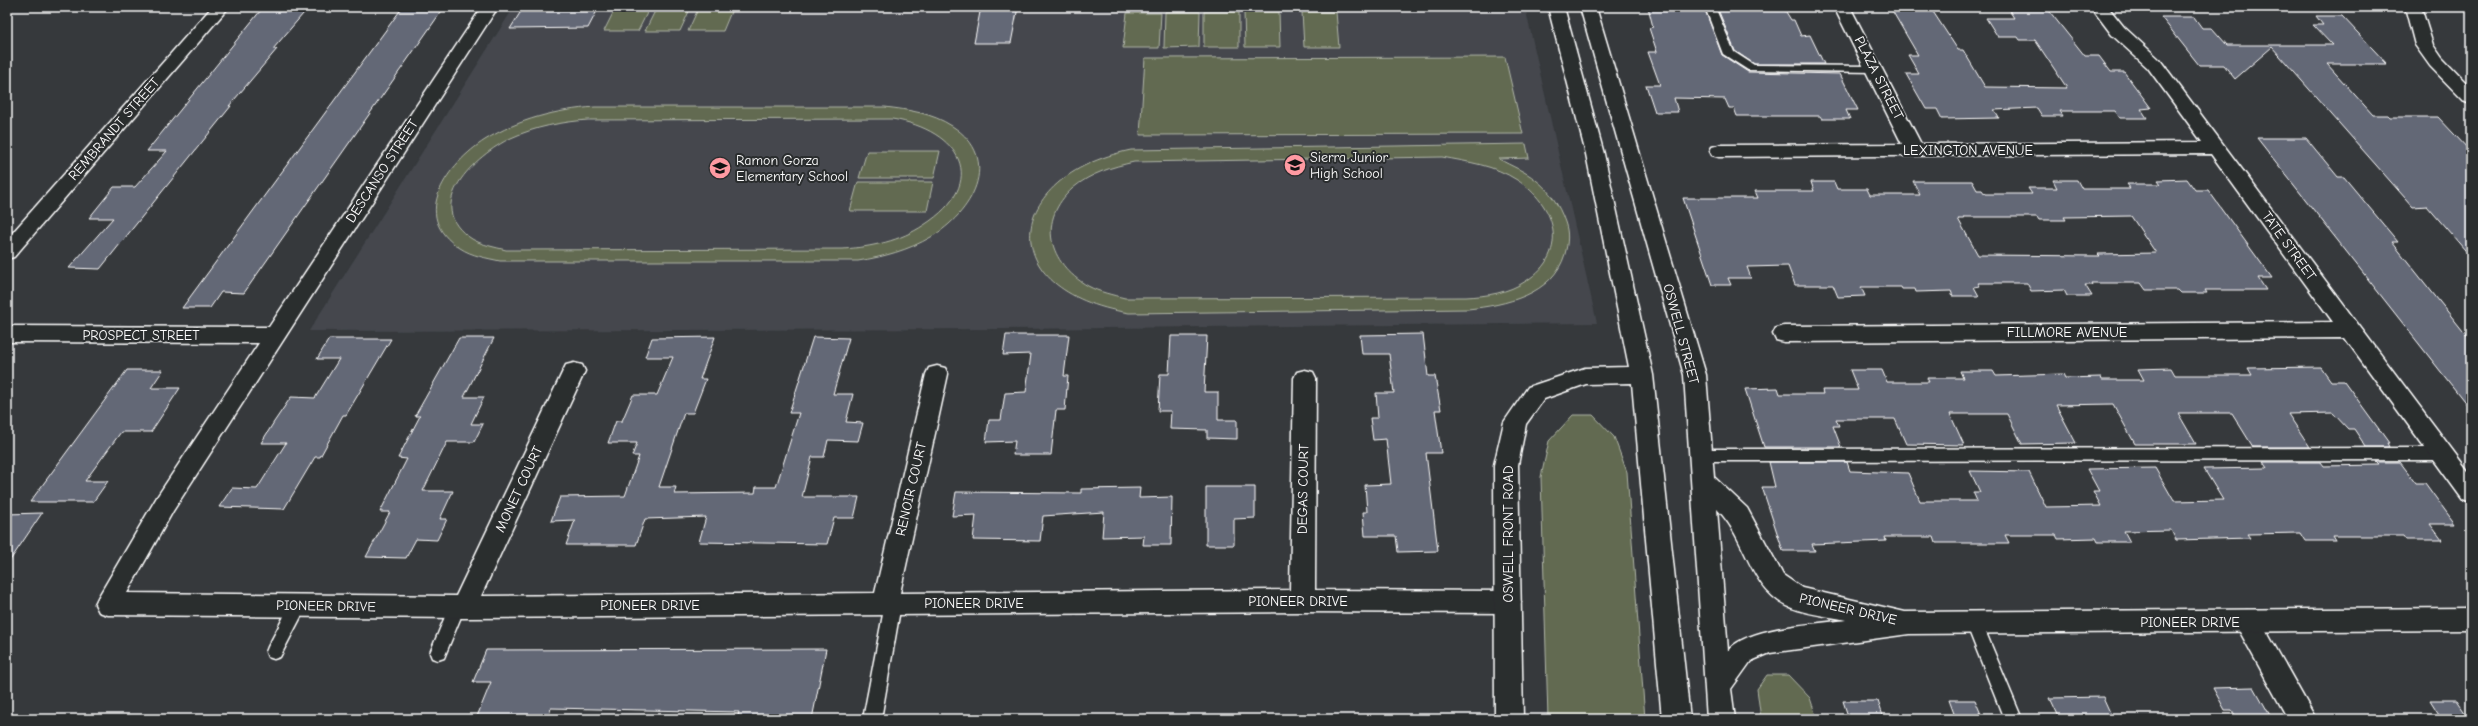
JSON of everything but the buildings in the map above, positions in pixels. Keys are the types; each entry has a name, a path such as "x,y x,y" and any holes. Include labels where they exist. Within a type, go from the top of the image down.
{"street":[{"name":"REMBRANDT STREET","path":"7,252 221,7"},
{"name":"DESCANSO STREET","path":"274,335 490,7"},
{"path":"1556,7 1595,154 1642,375 1676,719"},
{"name":"OSWELL STREET","path":"1588,7 1695,375 1717,686 1721,719"},
{"name":"PLAZA STREET","path":"1842,7 1915,150"},
{"name":"TATE STREET","path":"2099,7 2118,31 2154,64 2471,493"},
{"path":"2413,7 2424,45 2436,62 2471,98"},
{"name":"LEXINGTON AVENUE","path":"1719,151 2216,148"},
{"name":"FILLMORE AVENUE","path":"1784,334 2351,330"},
{"name":"PROSPECT STREET","path":"7,334 274,335"},
{"name":"PIONEER DRIVE","path":"274,335 165,504 108,604 460,607 1302,601 1508,602"},
{"name":"MONET COURT","path":"460,607 574,371"},
{"name":"RENOIR COURT","path":"889,604 937,374"},
{"name":"OSWELL FRONT ROAD","path":"1509,719 1506,465 1514,422 1536,393 1586,376 1642,375"},
{"name":"DEGAS COURT","path":"1302,601 1305,378"},
{"name":"PIONEER DRIVE","path":"1702,480 1738,515 1762,563 1774,583 1796,598 1909,623"},
{"name":"PIONEER DRIVE","path":"1717,686 1742,653 1768,642 1909,623 2471,619"},
{"path":"2247,621 2302,719"}],"lane":[{"path":"1710,7 1729,54 1752,68 1874,69"},
{"path":"1701,455 2442,454"},
{"path":"872,719 889,604"},
{"path":"274,652 298,606"},
{"path":"438,653 460,607"},
{"path":"1974,623 2014,719"}],"shaded area":[{"path":"514,7 1525,7 1597,323 1003,329 309,331"}],"green space":[{"path":"616,7 650,7 638,31 604,31"},
{"path":"657,7 691,7 680,31 645,31"},
{"path":"699,7 733,7 723,31 688,31"},
{"path":"1165,12 1200,12 1199,47 1164,48"},
{"path":"1204,12 1239,12 1239,47 1204,47"},
{"path":"1244,12 1279,12 1280,47 1245,47"},
{"path":"1302,12 1336,12 1339,47 1304,47"},
{"path":"1127,13 1161,13 1159,48 1123,48"},
{"path":"1505,57 1523,134 1140,135 1145,58"},
{"path":"885,107 903,109 928,115 952,126 968,139 976,154 979,170 976,185 969,200 958,215 946,227 923,242 905,249 858,261 500,261 469,253 460,248 445,235 437,221 436,206 440,191 448,176 471,150 485,140 511,126 552,113 580,108","holes":["892,119 916,125 935,134 950,146 959,160 961,175 957,192 945,209 915,231 895,239 865,247 843,249 506,250 472,239 457,226 451,212 452,197 459,182 483,156 511,138 539,128 568,122 588,120"]},
{"path":"1526,144 1529,158 1499,159 1532,177 1541,184 1554,199 1563,216 1567,230 1568,238 1566,250 1559,268 1550,279 1539,288 1512,301 1482,307 1468,309 1129,313 1085,301 1054,282 1036,259 1031,233 1038,208 1057,184 1088,164 1131,150","holes":["1442,157 1490,167 1508,175 1530,190 1541,202 1553,229 1553,243 1549,256 1540,269 1526,281 1505,291 1482,296 1466,297 1125,298 1092,288 1074,276 1056,253 1052,240 1051,227 1055,214 1062,200 1073,188 1087,178 1102,171 1134,162"]},
{"path":"867,151 940,151 934,178 859,178"},
{"path":"858,182 933,182 927,211 850,211"},
{"path":"1573,415 1593,415 1614,437 1627,472 1645,719 1548,719 1541,477 1549,441"},
{"path":"1767,675 1788,675 1810,698 1817,719 1761,719 1757,689"}],"place":[{"name":"Sierra Junior High School","path":"1295,165"},
{"name":"Ramon Gorza Elementary School","path":"720,168"}]}
